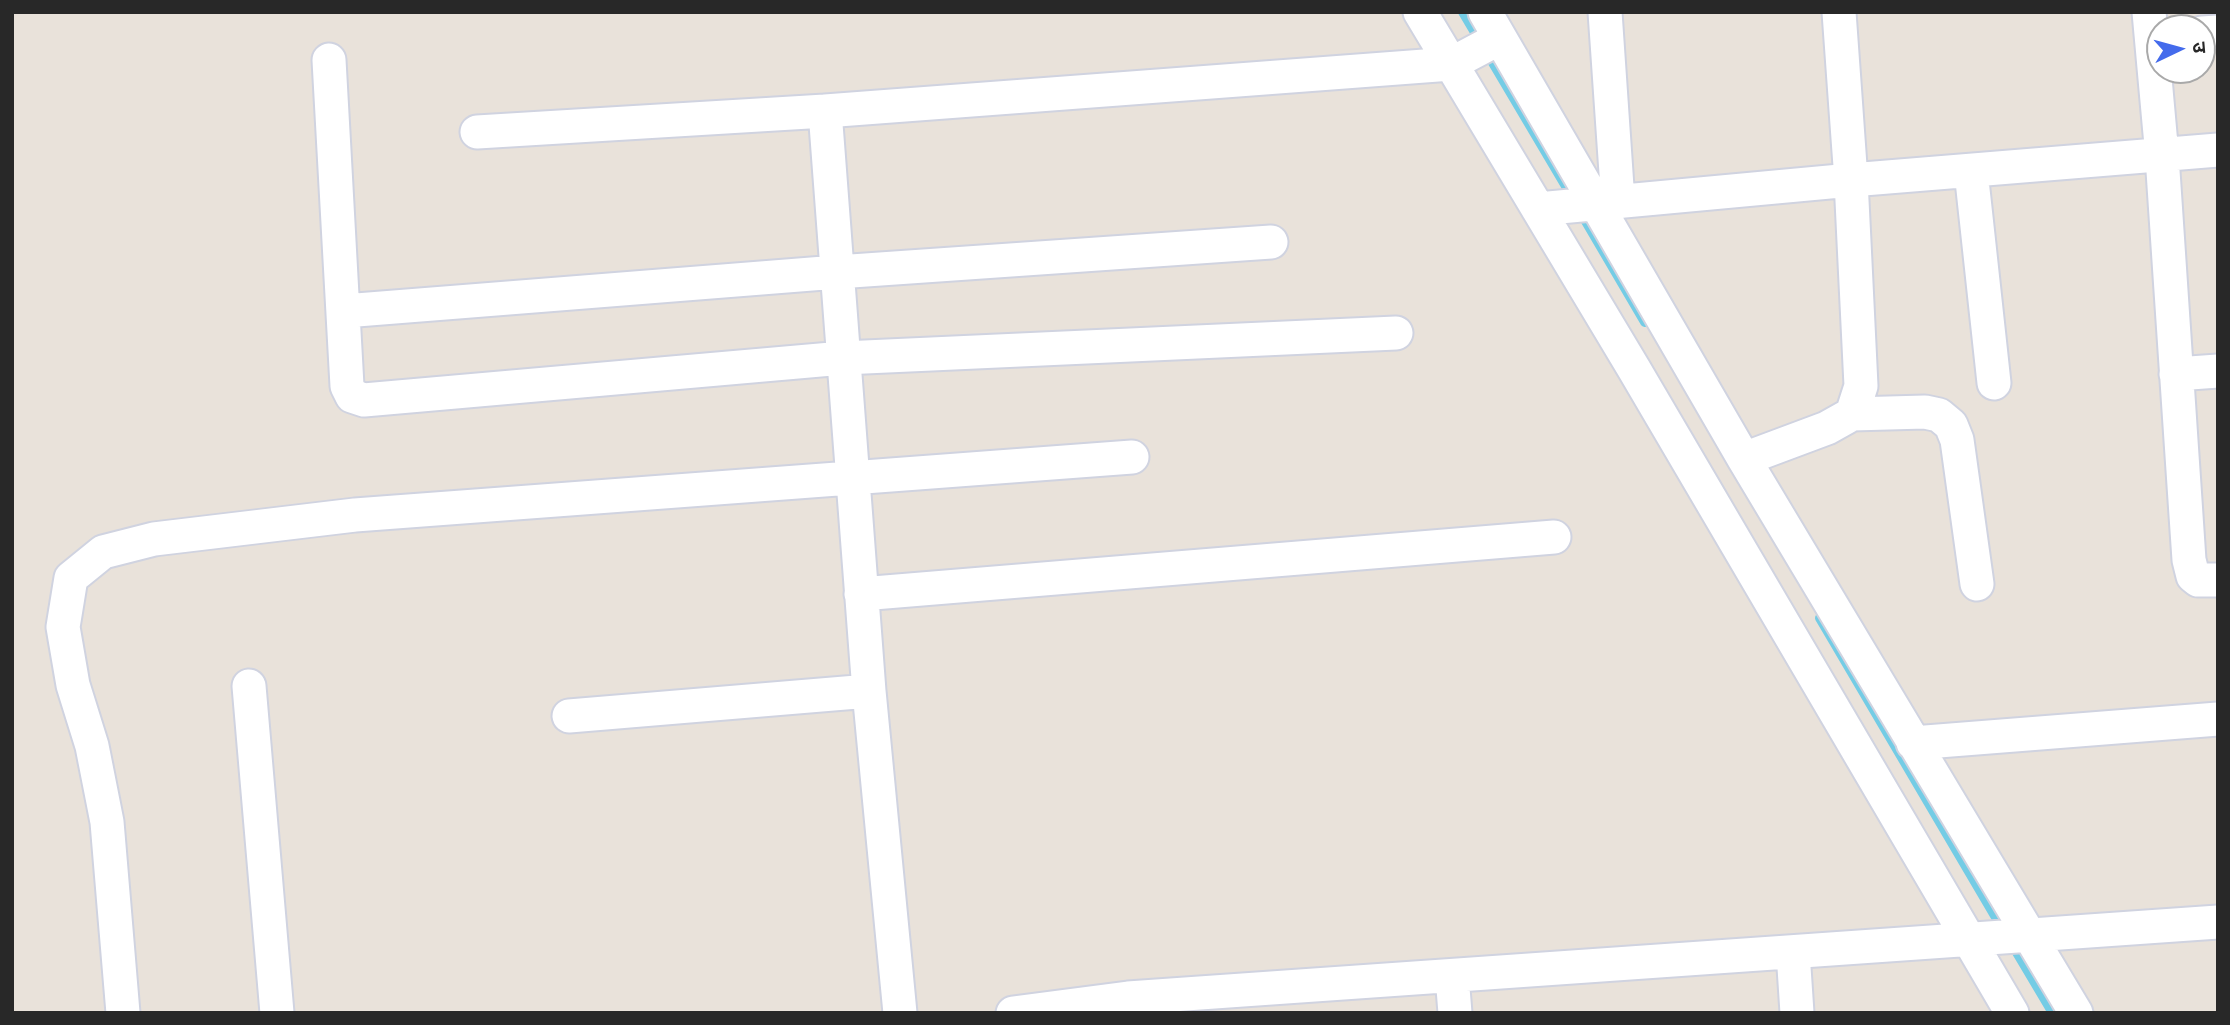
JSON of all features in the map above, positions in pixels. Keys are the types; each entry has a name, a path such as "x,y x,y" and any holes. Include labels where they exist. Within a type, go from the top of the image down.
{"street":[{"path":"1420,12 1480,42 1579,205 2000,937 2076,1013"},
{"path":"1579,205 1605,12"},
{"path":"1839,12 1851,180 1861,386 1852,414"},
{"path":"477,132 825,111 1480,42"},
{"path":"1480,42 1579,205 1744,458 1913,743 2000,937 2012,1013"},
{"path":"329,60 347,386 352,396 364,400 843,358 1396,333"},
{"path":"2158,84 2191,570 2198,580 2218,580"},
{"path":"825,111 851,477 900,1013"},
{"path":"1579,205 2218,150"},
{"path":"1971,171 1994,383"},
{"path":"344,311 837,272 1271,242"},
{"path":"2176,374 2218,370"},
{"path":"1744,458 1827,428 1852,414 1925,412 1939,415 1951,425 1957,440 1978,584"},
{"path":"123,1013 107,822 93,746 73,685 63,627 71,578 103,552 154,539 355,515 1132,457"},
{"path":"861,594 1554,537"},
{"path":"249,687 277,1013"},
{"path":"569,716 869,691"},
{"path":"1913,743 2218,719"},
{"path":"1013,1013 1452,976 2218,922"},
{"path":"1793,952 1797,1013"},
{"path":"1452,976 1455,1013"}],"waterway":[{"path":"1463,12 1573,198"},
{"path":"1580,211 1645,322"},
{"path":"1820,618 2004,931"},
{"path":"2012,944 2053,1013"}]}
